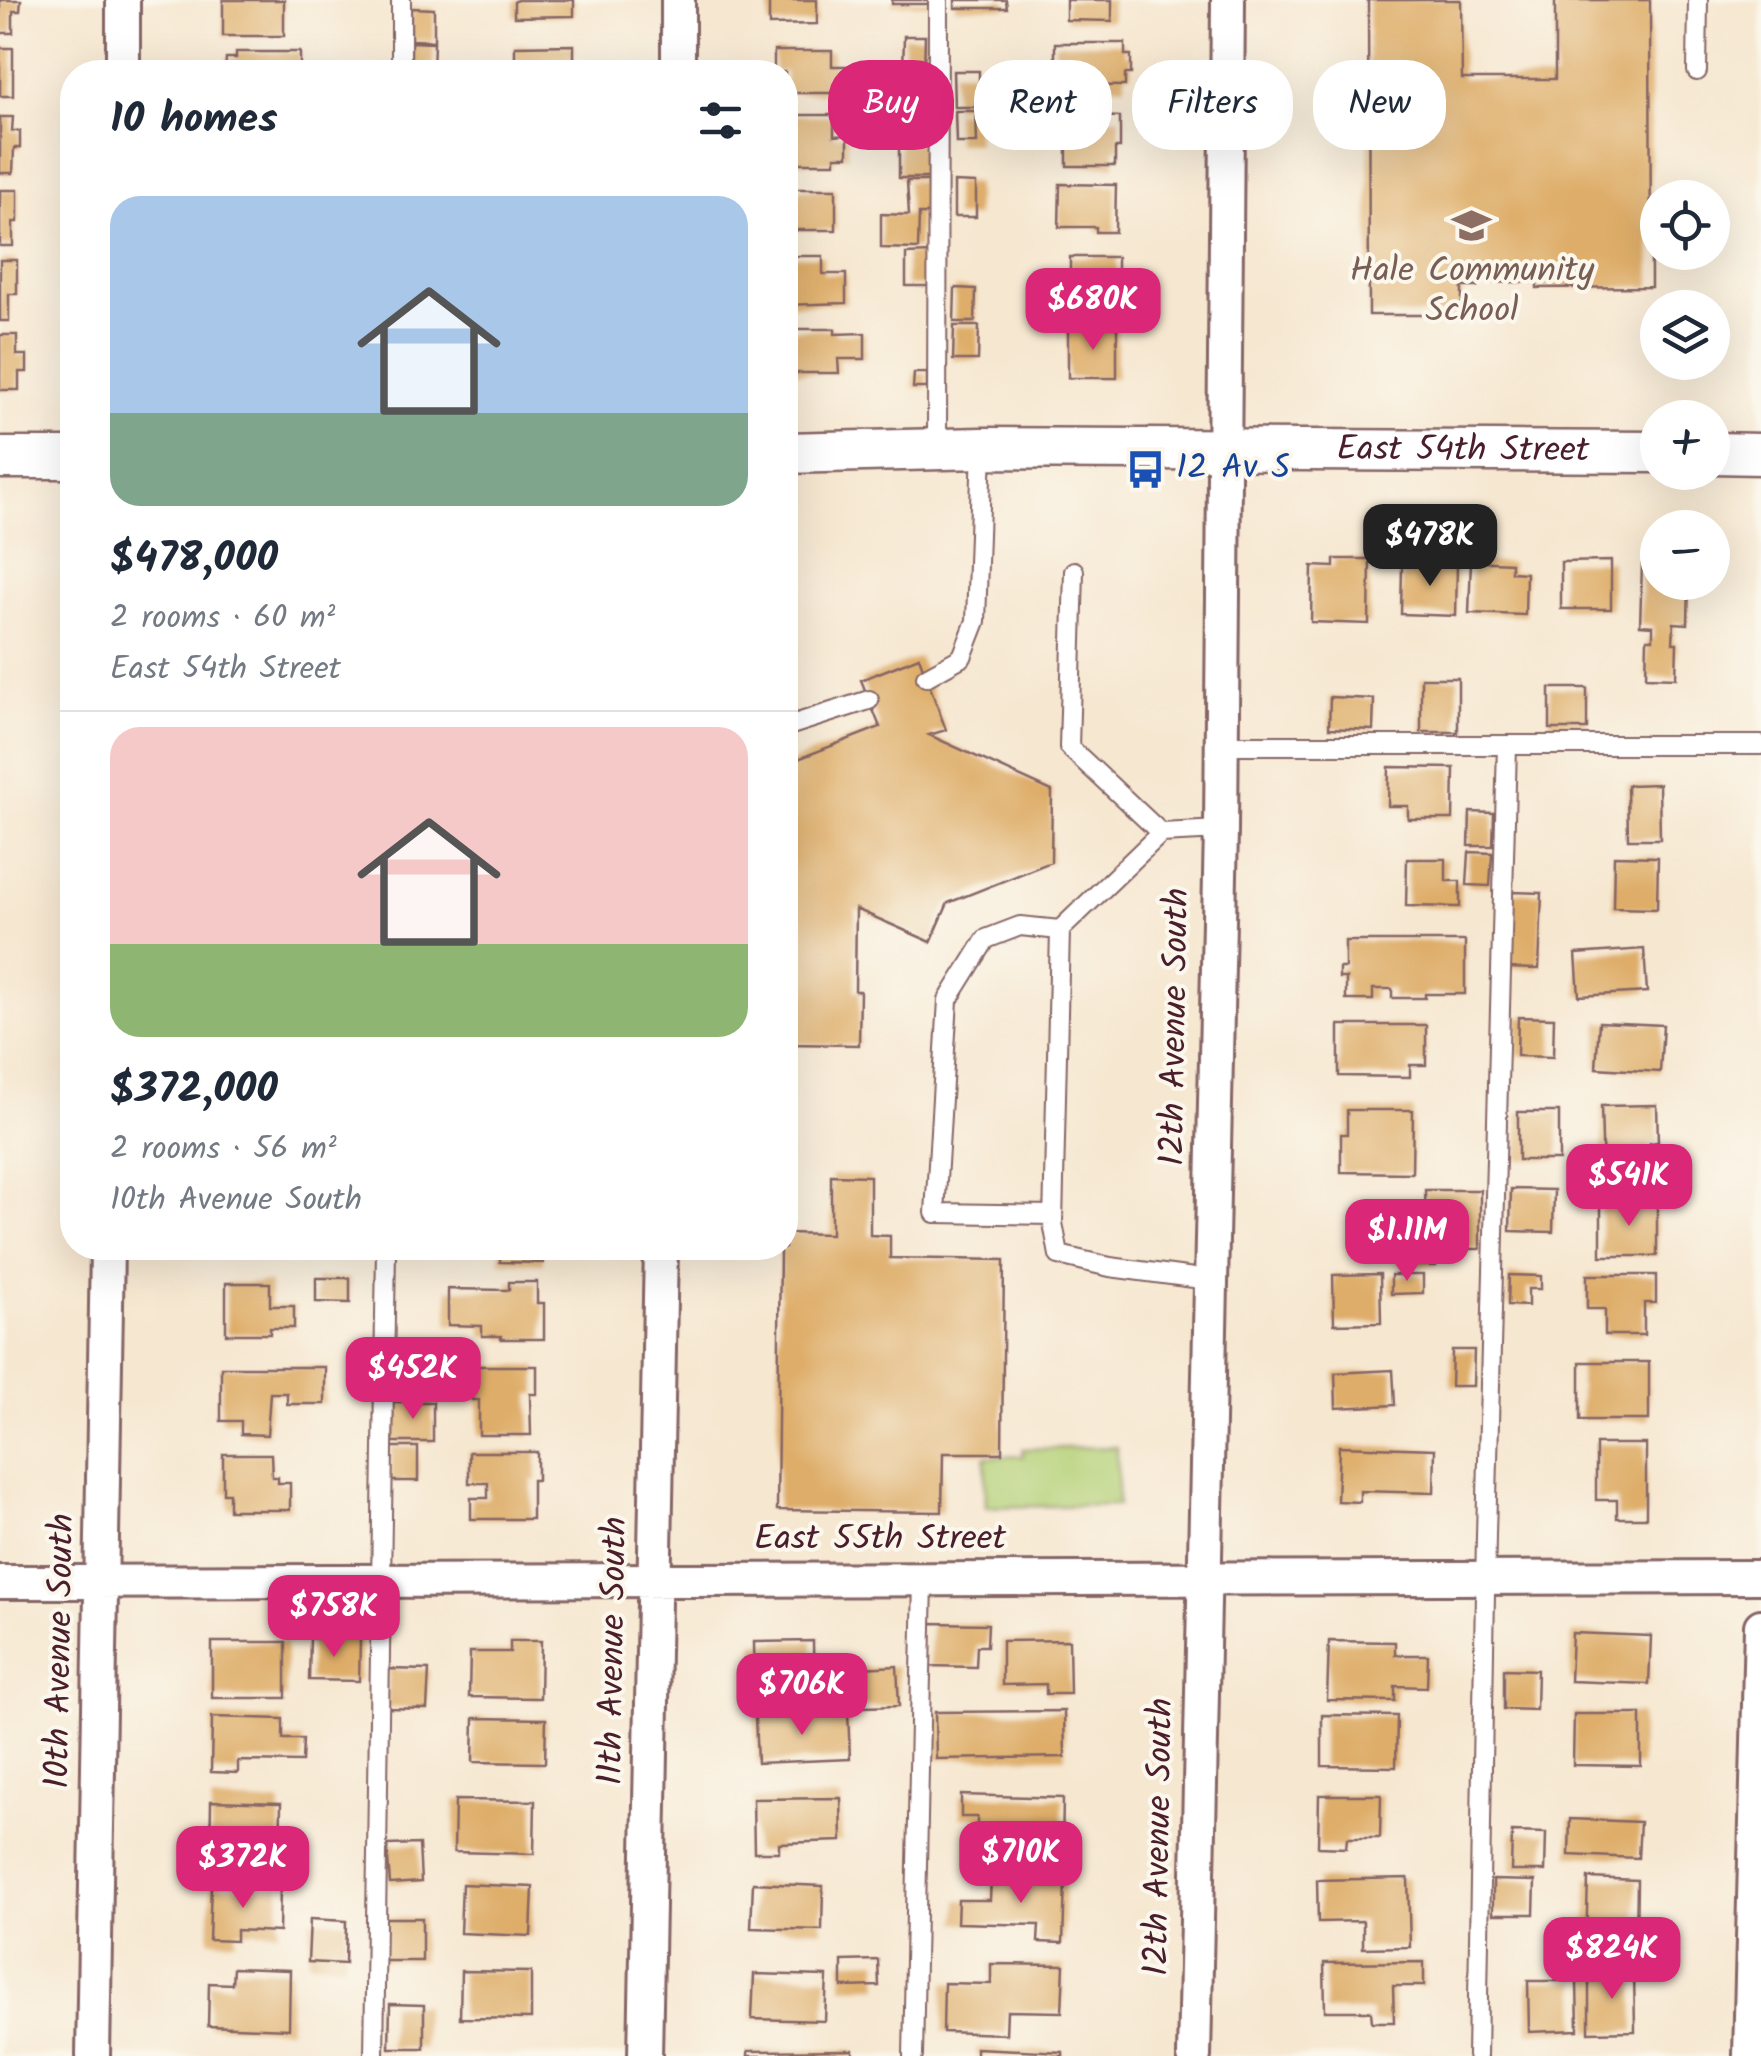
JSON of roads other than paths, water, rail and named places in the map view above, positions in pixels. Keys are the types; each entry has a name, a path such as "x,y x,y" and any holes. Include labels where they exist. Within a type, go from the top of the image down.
{"street":[{"path":"123,0 123,60"},
{"path":"678,0 678,60"},
{"name":"12th Avenue South","path":"1194,2056 1221,830 1228,0"},
{"name":"East 54th Street","path":"798,452 1227,448 1640,452"},
{"path":"1730,453 1761,454"},
{"path":"0,458 60,458"},
{"name":"10th Avenue South","path":"93,2056 107,1260"},
{"name":"11th Avenue South","path":"645,2056 661,1260"},
{"name":"East 55th Street","path":"0,1582 1761,1578"},
{"path":"1750,2056 1761,1626"}],"lane":[{"path":"400,60 401,0"},
{"path":"937,450 938,0"},
{"path":"1697,71 1698,0"},
{"path":"926,677 962,657 976,621 982,448"},
{"path":"1074,570 1069,747 1162,833"},
{"path":"798,723 869,700"},
{"path":"1222,746 1761,746"},
{"path":"1477,2056 1485,1576 1508,746"},
{"path":"1210,1280 1110,1267 1059,1255 1053,1214 1060,930 1162,833 1221,830"},
{"path":"1053,1214 934,1213 948,1000 986,939 1020,926 1060,930"},
{"path":"374,2056 386,1260"},
{"path":"914,2056 923,1579"}],"place":[{"name":"Hale Community School","path":"1472,225"},
{"name":"12 Av S","path":"1146,469"}]}
